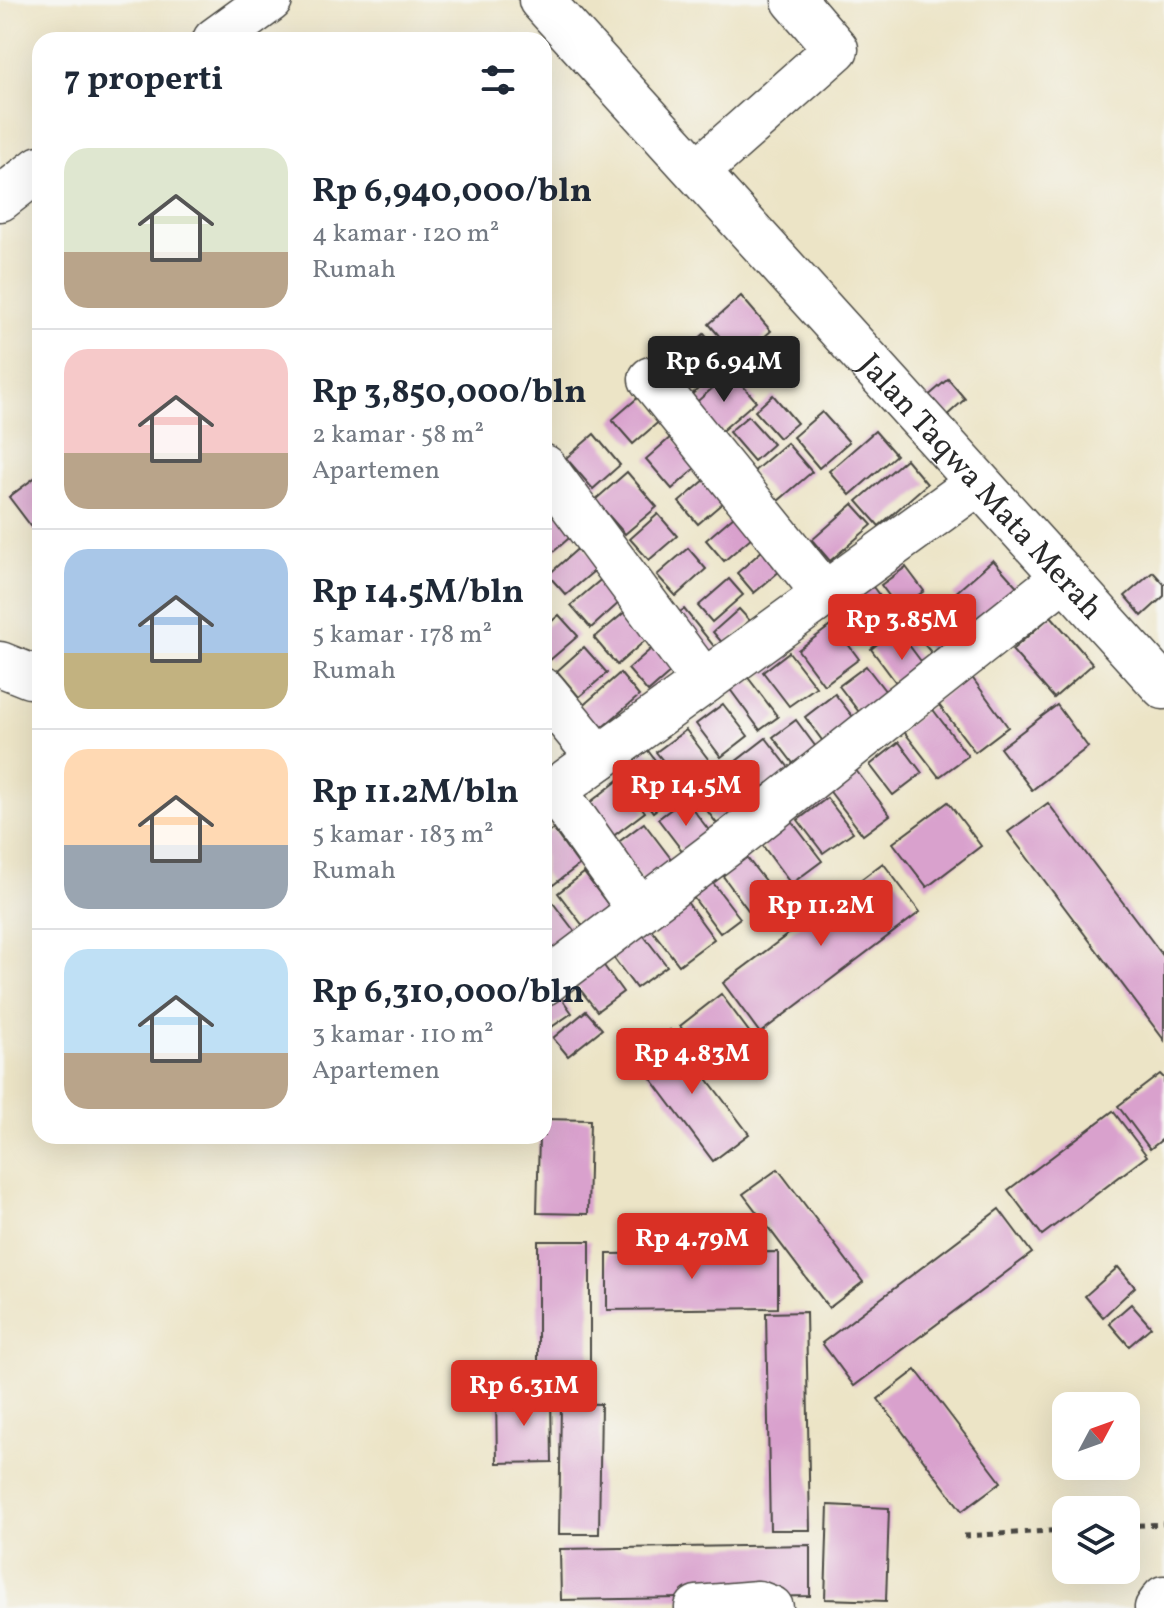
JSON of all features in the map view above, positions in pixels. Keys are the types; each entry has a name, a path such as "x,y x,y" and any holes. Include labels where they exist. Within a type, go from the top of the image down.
{"street":[{"path":"226,32 270,0"},
{"name":"Jalan Taqwa Mata Merah","path":"541,0 1164,687"},
{"path":"698,171 836,49 794,0"},
{"path":"0,199 32,174"},
{"path":"651,379 825,594"},
{"path":"552,478 704,682"},
{"path":"552,792 978,483"},
{"path":"552,977 734,839 1063,578"},
{"path":"0,664 32,676"},
{"path":"552,701 599,758"},
{"path":"552,798 639,909"},
{"path":"1157,1608 1164,1598"},
{"path":"697,1608 758,1603 771,1608"}],"path":[{"path":"1140,1525 1164,1524"},
{"path":"964,1536 1052,1531"}],"building":[{"path":"741,296 771,331 739,359 709,324"},
{"path":"704,334 728,363 691,395 666,367"},
{"path":"731,372 756,401 717,435 692,406"},
{"path":"948,379 965,399 944,418 926,398"},
{"path":"641,395 662,419 633,444 612,420"},
{"path":"773,395 797,423 779,438 755,411"},
{"path":"822,412 849,442 819,468 793,437"},
{"path":"748,416 773,444 754,461 729,432"},
{"path":"875,431 896,455 850,495 829,471"},
{"path":"594,434 620,465 593,489 566,458"},
{"path":"672,436 698,466 672,489 646,459"},
{"path":"787,443 812,472 778,501 753,472"},
{"path":"906,459 927,484 879,526 857,501"},
{"path":"627,472 657,507 625,534 595,500"},
{"path":"706,479 725,501 698,524 679,502"},
{"path":"32,480 32,527 9,497"},
{"path":"552,504 576,532 552,553"},
{"path":"853,504 872,525 830,561 812,540"},
{"path":"658,514 677,536 649,560 630,539"},
{"path":"734,516 752,537 724,561 706,540"},
{"path":"582,545 600,566 566,595 552,579 552,571"},
{"path":"688,548 706,569 676,596 657,575"},
{"path":"763,550 781,570 754,593 737,573"},
{"path":"993,560 1021,591 980,626 953,595"},
{"path":"906,567 924,591 899,609 881,585"},
{"path":"611,571 630,593 591,628 571,605"},
{"path":"1153,572 1164,584 1164,596 1142,616 1125,596"},
{"path":"729,579 743,595 712,622 698,606"},
{"path":"867,579 895,616 864,639 836,602"},
{"path":"632,606 655,632 617,665 594,638"},
{"path":"684,609 717,650 703,661 670,619"},
{"path":"739,609 751,622 724,645 713,632"},
{"path":"946,613 963,632 935,657 918,637"},
{"path":"559,615 578,636 552,658 552,621"},
{"path":"1051,616 1093,664 1054,698 1012,650"},
{"path":"833,624 859,659 824,685 798,650"},
{"path":"897,629 932,676 906,696 871,649"},
{"path":"659,642 679,665 648,692 628,669"},
{"path":"584,647 607,673 579,697 557,671"},
{"path":"789,652 816,687 789,706 763,672"},
{"path":"866,666 896,705 869,725 839,686"},
{"path":"620,673 639,696 598,731 579,709"},
{"path":"746,675 778,717 760,730 729,688"},
{"path":"971,676 1008,727 975,752 936,701"},
{"path":"835,694 864,731 833,755 805,717"},
{"path":"723,704 748,736 721,757 696,724"},
{"path":"1057,705 1088,747 1032,790 1000,748"},
{"path":"931,707 968,756 939,777 902,729"},
{"path":"796,720 827,762 805,779 773,737"},
{"path":"686,730 712,764 683,786 656,752"},
{"path":"766,738 796,777 765,801 735,762"},
{"path":"899,742 922,773 893,795 870,765"},
{"path":"646,748 679,792 653,812 620,768"},
{"path":"727,766 758,807 724,833 693,792"},
{"path":"855,769 890,815 863,835 828,789"},
{"path":"620,779 645,812 612,837 588,804"},
{"path":"827,798 853,832 823,853 798,820"},
{"path":"685,799 714,837 687,857 658,819"},
{"path":"948,802 981,846 927,887 893,843"},
{"path":"1048,803 1164,957 1164,1040 1008,832"},
{"path":"787,815 822,861 791,884 757,838"},
{"path":"644,823 675,864 646,885 616,844"},
{"path":"552,830 579,865 553,885 552,884"},
{"path":"741,850 776,895 751,914 717,868"},
{"path":"883,863 920,912 760,1033 723,983"},
{"path":"584,873 613,911 587,931 558,893"},
{"path":"710,879 740,918 720,933 690,893"},
{"path":"687,902 714,939 679,965 651,929"},
{"path":"552,904 582,941 552,965"},
{"path":"637,927 667,966 636,988 607,949"},
{"path":"602,963 623,992 597,1011 576,984"},
{"path":"554,988 572,1013 552,1027"},
{"path":"721,994 753,1037 712,1068 680,1026"},
{"path":"586,1011 602,1029 568,1056 553,1038"},
{"path":"670,1030 749,1134 713,1161 635,1057"},
{"path":"1160,1074 1164,1078 1164,1138 1150,1149 1118,1106"},
{"path":"1113,1111 1147,1156 1042,1235 1008,1190"},
{"path":"552,1119 590,1120 588,1214 537,1213 539,1144 552,1144"},
{"path":"778,1169 863,1282 829,1308 743,1194"},
{"path":"999,1209 1032,1253 854,1386 822,1343"},
{"path":"538,1241 590,1241 590,1369 538,1368"},
{"path":"778,1252 778,1308 607,1310 607,1254"},
{"path":"1118,1267 1135,1287 1103,1317 1085,1296"},
{"path":"1131,1304 1151,1327 1129,1346 1109,1323"},
{"path":"806,1312 810,1530 770,1530 766,1313"},
{"path":"916,1370 1001,1482 962,1511 878,1399"},
{"path":"551,1394 552,1462 497,1463 496,1395"},
{"path":"561,1403 601,1404 599,1534 559,1534"},
{"path":"828,1505 889,1508 886,1601 825,1599"},
{"path":"810,1545 810,1596 561,1600 560,1549"}]}
